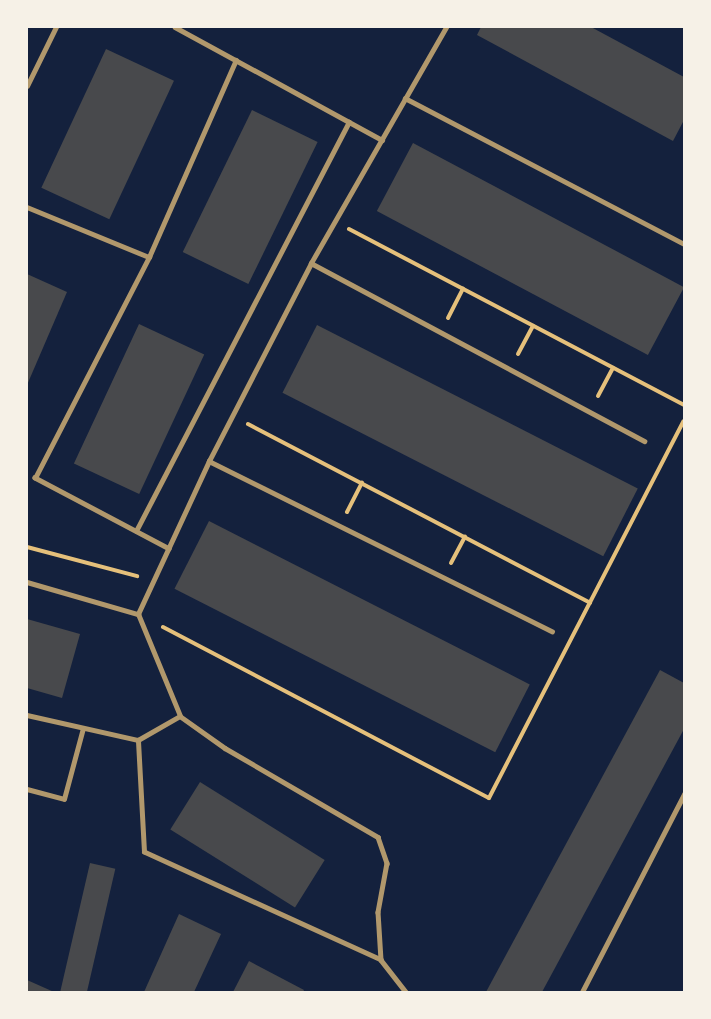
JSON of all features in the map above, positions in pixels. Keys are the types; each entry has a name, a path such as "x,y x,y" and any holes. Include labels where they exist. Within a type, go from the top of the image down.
{"lane":[{"path":"27,86 56,27"},
{"path":"175,27 382,140"},
{"path":"381,960 378,912 387,863 378,837 225,748 180,716 138,615 209,461 311,263 446,27"},
{"path":"35,478 149,257 236,60"},
{"path":"405,98 684,244"},
{"path":"136,531 349,122"},
{"path":"27,207 149,257"},
{"path":"311,263 645,441"},
{"path":"209,461 552,631"},
{"path":"27,476 35,478 169,549"},
{"path":"27,582 138,615"},
{"path":"27,716 138,740 180,716"},
{"path":"27,789 64,799 83,728"},
{"path":"138,740 144,852 381,960 406,992"},
{"path":"582,992 684,794"}],"path":[{"path":"335,222 684,405"},
{"path":"440,332 463,289"},
{"path":"510,369 533,326"},
{"path":"591,411 613,368"},
{"path":"232,416 590,603"},
{"path":"138,615 489,798 684,422"},
{"path":"339,526 362,483"},
{"path":"444,577 465,537"},
{"path":"27,547 154,581"}],"building":[{"path":"481,27 591,27 684,77 684,120 673,141 477,35"},
{"path":"106,49 174,81 109,219 41,188"},
{"path":"252,110 318,142 248,284 183,252"},
{"path":"413,143 684,287 648,355 377,211"},
{"path":"27,274 67,292 27,385"},
{"path":"139,324 204,354 139,494 74,464"},
{"path":"317,325 638,488 603,556 282,393"},
{"path":"209,521 530,684 495,752 174,589"},
{"path":"27,619 80,634 62,698 27,688"},
{"path":"660,670 684,683 684,729 542,992 486,992"},
{"path":"200,782 325,860 295,907 170,829"},
{"path":"90,863 115,869 87,992 60,992"},
{"path":"179,914 221,934 194,992 144,992"},
{"path":"249,961 304,990 303,992 233,992"},
{"path":"27,980 54,992 27,992"}]}
